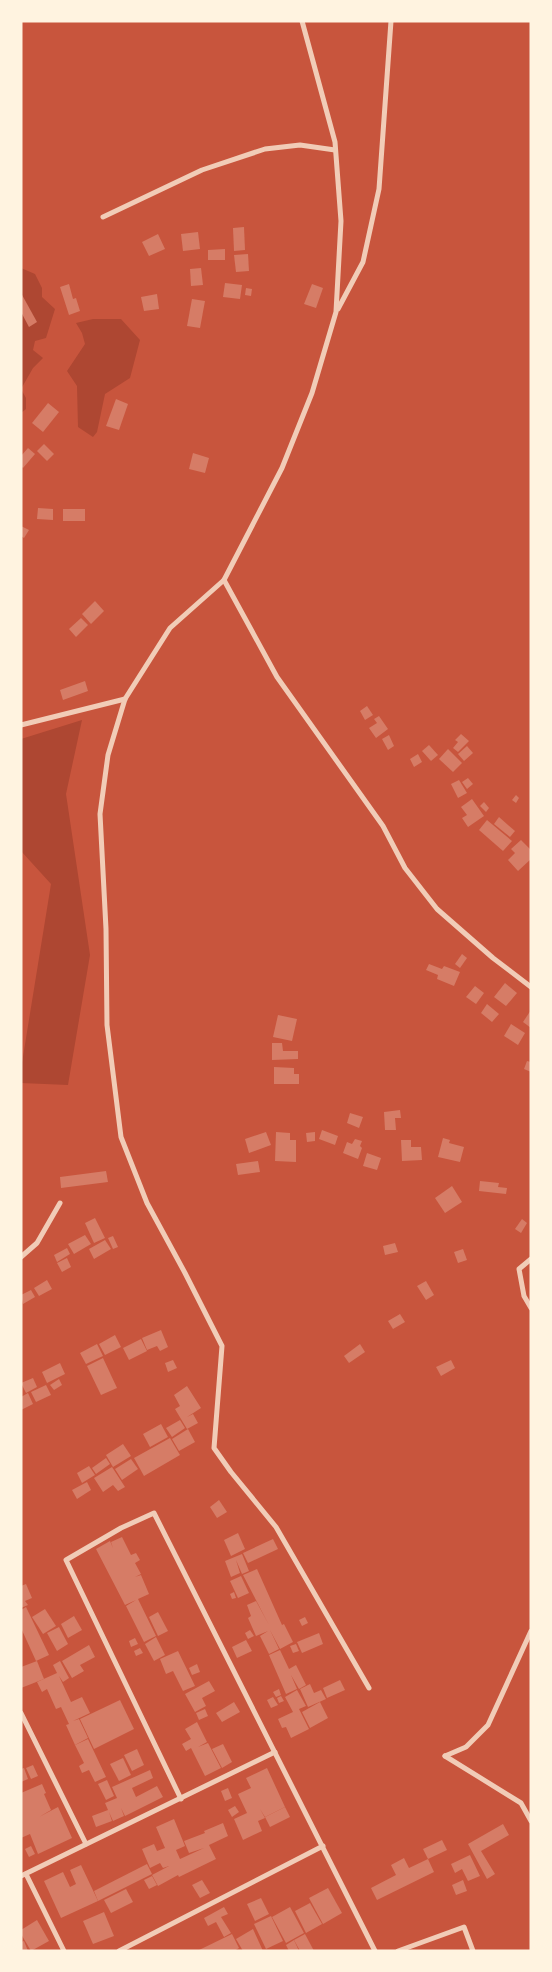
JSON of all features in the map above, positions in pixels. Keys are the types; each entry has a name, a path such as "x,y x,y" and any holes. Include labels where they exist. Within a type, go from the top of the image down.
{"street":[{"path":"302,21 336,150 341,221 336,312"},
{"path":"369,1688 276,1526 231,1472 214,1448 222,1346 147,1203 121,1137 107,1025 106,929 100,814 108,755 125,699 170,628 224,580 285,459 312,393 336,312 362,262 379,189 391,21"},
{"path":"103,217 202,170 265,149 300,145 336,150"},
{"path":"224,580 277,677 383,826 406,868 426,895 437,909 493,958 531,987"},
{"path":"21,725 125,699"},
{"path":"21,1257 37,1243 60,1203"},
{"path":"531,1259 519,1269 524,1296 531,1308"},
{"path":"181,1799 66,1560 120,1528 154,1513 376,1951"},
{"path":"531,1631 488,1725 466,1747 444,1756 521,1803 531,1821"},
{"path":"21,1713 86,1844"},
{"path":"64,1951 24,1875 276,1752"},
{"path":"119,1951 323,1846"},
{"path":"398,1951 464,1926 474,1951"}],"shaded area":[{"path":"21,268 35,274 42,288 42,297 55,309 46,338 35,341 33,350 43,358 33,368 21,389"},
{"path":"93,319 121,319 140,340 130,378 105,394 97,432 93,437 78,427 77,386 67,371 85,344 82,333 76,323"},
{"path":"21,389 26,398 26,409 21,413"},
{"path":"82,720 66,794 90,955 68,1085 21,1083 21,1069 51,884 21,851 21,739"}],"building":[{"path":"244,227 245,250 234,251 233,228"},
{"path":"198,232 200,249 183,251 181,234"},
{"path":"158,234 165,249 149,256 142,242"},
{"path":"225,249 225,260 208,260 208,250"},
{"path":"248,254 249,271 236,272 234,255"},
{"path":"201,268 203,285 191,286 190,269"},
{"path":"225,283 242,285 240,299 223,297"},
{"path":"69,284 73,299 76,298 80,311 69,315 60,287"},
{"path":"312,284 323,288 316,308 304,304"},
{"path":"246,288 252,289 251,296 245,295"},
{"path":"21,293 37,322 29,327 21,312"},
{"path":"157,294 159,309 144,311 141,297"},
{"path":"192,299 205,301 200,328 187,326"},
{"path":"116,399 128,404 119,430 106,426"},
{"path":"48,403 59,412 43,432 32,423"},
{"path":"44,444 54,454 47,461 37,451"},
{"path":"28,448 35,454 23,468 21,466 21,456"},
{"path":"193,453 209,458 205,473 189,469"},
{"path":"38,508 53,509 53,520 37,519"},
{"path":"63,509 85,509 85,521 63,521"},
{"path":"21,526 29,530 24,538 21,536"},
{"path":"95,601 104,611 91,624 82,614"},
{"path":"81,618 88,625 76,637 69,629"},
{"path":"85,681 88,691 63,700 60,690"},
{"path":"367,706 373,715 365,720 360,711"},
{"path":"379,716 388,729 376,738 369,728 377,723 374,719"},
{"path":"461,734 469,741 458,752 453,748 458,742 455,740"},
{"path":"389,735 394,746 388,750 382,739"},
{"path":"429,745 438,755 431,761 422,751"},
{"path":"467,746 473,753 464,761 458,754"},
{"path":"448,749 462,763 453,772 439,759"},
{"path":"418,754 422,762 414,767 410,759"},
{"path":"468,778 473,784 467,789 462,782"},
{"path":"459,780 467,793 458,798 451,784"},
{"path":"516,795 519,798 516,803 512,800"},
{"path":"472,799 484,816 468,827 462,818 467,815 461,807"},
{"path":"484,802 489,808 486,812 480,806"},
{"path":"499,817 515,831 510,837 494,824"},
{"path":"487,820 512,841 503,851 479,830"},
{"path":"521,840 531,850 531,859 518,871 508,860 515,853 511,849"},
{"path":"462,954 467,958 460,968 455,964"},
{"path":"429,964 442,969 444,966 460,972 454,986 437,979 438,975 426,970"},
{"path":"505,983 517,993 506,1006 494,997"},
{"path":"475,986 484,993 476,1004 466,997"},
{"path":"487,1004 499,1014 492,1022 481,1013"},
{"path":"531,1010 531,1028 523,1022"},
{"path":"278,1015 297,1019 292,1041 273,1037"},
{"path":"511,1024 525,1033 518,1045 504,1036"},
{"path":"272,1043 282,1043 283,1051 298,1051 298,1059 272,1060"},
{"path":"527,1061 531,1062 531,1072 524,1069"},
{"path":"274,1067 294,1068 294,1074 299,1074 299,1084 274,1084"},
{"path":"400,1110 401,1118 395,1118 396,1130 385,1130 384,1112"},
{"path":"350,1113 363,1117 359,1128 347,1123"},
{"path":"322,1130 338,1136 335,1145 319,1139"},
{"path":"266,1132 271,1145 249,1153 245,1139"},
{"path":"276,1132 290,1133 290,1140 296,1140 296,1162 275,1161"},
{"path":"315,1132 315,1141 307,1142 306,1133"},
{"path":"443,1138 450,1140 449,1143 464,1147 460,1162 438,1157"},
{"path":"355,1139 362,1141 360,1146 362,1148 358,1159 343,1153 347,1142 352,1144"},
{"path":"401,1140 411,1140 411,1147 421,1147 422,1160 402,1161"},
{"path":"367,1153 381,1158 377,1170 363,1166"},
{"path":"258,1161 260,1172 238,1175 236,1164"},
{"path":"106,1171 108,1182 61,1188 60,1177"},
{"path":"480,1181 499,1183 498,1187 507,1188 506,1194 479,1191"},
{"path":"452,1186 462,1202 445,1213 435,1198"},
{"path":"95,1218 105,1238 94,1243 85,1223"},
{"path":"522,1219 527,1223 521,1233 515,1229"},
{"path":"85,1235 91,1244 74,1254 68,1244"},
{"path":"113,1236 118,1247 113,1249 108,1238"},
{"path":"105,1240 111,1249 94,1259 89,1249"},
{"path":"395,1243 398,1252 385,1255 383,1246"},
{"path":"67,1248 70,1254 57,1262 54,1255"},
{"path":"463,1249 467,1260 458,1263 454,1252"},
{"path":"67,1258 71,1267 62,1272 57,1263"},
{"path":"47,1280 52,1289 39,1296 34,1288"},
{"path":"426,1281 434,1295 426,1300 417,1286"},
{"path":"31,1290 35,1297 23,1304 21,1295"},
{"path":"400,1314 405,1322 393,1329 388,1321"},
{"path":"161,1330 168,1347 160,1351 157,1346 147,1350 142,1338"},
{"path":"115,1335 121,1347 105,1355 99,1344"},
{"path":"141,1339 147,1351 129,1360 123,1348"},
{"path":"97,1344 103,1356 86,1364 80,1353"},
{"path":"360,1344 365,1352 349,1363 344,1356"},
{"path":"103,1358 117,1388 101,1395 87,1366"},
{"path":"173,1360 177,1368 168,1372 165,1363"},
{"path":"451,1360 455,1368 441,1376 436,1367"},
{"path":"60,1363 65,1374 47,1383 42,1372"},
{"path":"33,1378 37,1387 26,1393 21,1383"},
{"path":"59,1379 62,1385 54,1390 50,1385"},
{"path":"46,1385 51,1395 36,1402 31,1392"},
{"path":"187,1386 201,1408 187,1417 193,1414 198,1423 187,1429 175,1409 180,1406 174,1395"},
{"path":"28,1393 33,1404 21,1410 21,1397"},
{"path":"180,1420 185,1428 172,1437 166,1428"},
{"path":"161,1424 168,1437 150,1447 143,1434"},
{"path":"188,1429 195,1442 179,1451 172,1439"},
{"path":"170,1438 180,1455 144,1476 134,1458"},
{"path":"123,1444 131,1456 113,1467 106,1455"},
{"path":"106,1458 110,1464 96,1474 92,1468"},
{"path":"131,1459 138,1469 122,1480 115,1469"},
{"path":"89,1466 95,1475 82,1483 77,1473"},
{"path":"112,1467 125,1487 118,1491 113,1485 103,1492 94,1478"},
{"path":"87,1482 91,1490 77,1499 72,1490"},
{"path":"219,1500 227,1512 217,1518 210,1507"},
{"path":"238,1533 245,1549 231,1556 224,1540"},
{"path":"122,1537 131,1555 136,1553 140,1560 135,1563 141,1574 135,1577 141,1575 149,1594 138,1599 156,1636 144,1642 126,1606 136,1600 125,1605 96,1549 110,1541 113,1548 111,1542"},
{"path":"273,1539 278,1549 248,1563 243,1553"},
{"path":"242,1554 249,1571 242,1574 236,1560 240,1573 231,1577 225,1561"},
{"path":"257,1569 282,1625 284,1624 293,1642 280,1649 270,1630 279,1649 269,1654 260,1636 268,1631 256,1636 248,1618 251,1616 247,1605 256,1601 269,1625 243,1575"},
{"path":"241,1576 249,1593 238,1598 230,1581"},
{"path":"26,1584 32,1598 25,1601 28,1605 21,1608 21,1586"},
{"path":"234,1592 236,1598 232,1599 230,1594"},
{"path":"26,1607 49,1655 36,1661 21,1628 21,1610"},
{"path":"45,1609 56,1626 43,1634 32,1617"},
{"path":"158,1612 168,1631 158,1636 149,1617"},
{"path":"74,1616 82,1630 68,1638 61,1624"},
{"path":"305,1617 308,1623 302,1626 299,1620"},
{"path":"59,1627 68,1644 57,1651 47,1633"},
{"path":"250,1630 254,1636 248,1639 245,1633"},
{"path":"319,1633 323,1644 302,1653 297,1642"},
{"path":"156,1637 165,1655 154,1661 145,1644"},
{"path":"135,1638 138,1644 131,1647 129,1641"},
{"path":"246,1640 252,1651 237,1658 232,1647"},
{"path":"296,1644 299,1651 293,1653 290,1646"},
{"path":"89,1645 95,1657 80,1665 84,1671 72,1678 62,1661"},
{"path":"140,1648 143,1653 136,1656 134,1651"},
{"path":"280,1650 289,1669 296,1665 306,1685 299,1689 291,1675 297,1689 286,1694 269,1655"},
{"path":"178,1651 195,1686 183,1691 173,1671 166,1674 160,1659"},
{"path":"37,1661 44,1679 21,1688 21,1667"},
{"path":"60,1661 69,1678 63,1682 59,1676 71,1702 82,1697 90,1713 73,1721 79,1719 88,1738 75,1745 66,1725 69,1724 61,1707 56,1709 47,1689 42,1692 37,1682 57,1673 53,1665"},
{"path":"197,1664 200,1672 192,1675 189,1668"},
{"path":"340,1680 345,1690 327,1698 323,1688"},
{"path":"209,1681 215,1691 202,1698 206,1706 195,1712 185,1694"},
{"path":"310,1684 314,1693 321,1690 326,1699 308,1707 300,1689"},
{"path":"279,1689 281,1695 276,1697 273,1692"},
{"path":"297,1690 306,1706 299,1709 309,1729 291,1738 286,1727 282,1728 278,1719 293,1712 285,1697"},
{"path":"281,1696 284,1701 279,1703 277,1698"},
{"path":"273,1697 278,1705 271,1708 267,1700"},
{"path":"120,1700 134,1729 94,1749 80,1719"},
{"path":"234,1702 240,1712 222,1722 216,1713"},
{"path":"320,1702 328,1718 310,1728 302,1712"},
{"path":"205,1709 208,1716 199,1720 196,1713"},
{"path":"197,1722 207,1742 198,1747 208,1743 221,1768 205,1776 191,1748 186,1751 182,1744 191,1739 185,1729"},
{"path":"88,1739 106,1777 95,1782 89,1770 82,1773 79,1766 84,1763 75,1745"},
{"path":"223,1744 232,1762 222,1768 212,1749"},
{"path":"137,1749 144,1765 132,1771 124,1755"},
{"path":"123,1758 131,1775 119,1781 110,1764"},
{"path":"33,1765 38,1776 31,1779 26,1768"},
{"path":"24,1768 28,1779 21,1782 21,1769"},
{"path":"267,1768 285,1807 265,1817 260,1809 265,1818 258,1821 262,1831 243,1840 234,1819 247,1813 238,1794 251,1788 246,1778"},
{"path":"150,1770 153,1778 132,1788 136,1797 157,1786 163,1797 125,1816 121,1808 124,1816 113,1821 109,1812 112,1821 96,1827 92,1816 108,1810 105,1803 117,1798 112,1787"},
{"path":"107,1780 114,1796 106,1800 98,1784"},
{"path":"42,1784 51,1810 39,1817 58,1807 72,1838 38,1854 30,1834 21,1838 21,1793"},
{"path":"228,1788 232,1798 225,1801 221,1791"},
{"path":"235,1806 239,1812 232,1817 228,1810"},
{"path":"285,1807 290,1817 270,1827 265,1817"},
{"path":"174,1819 185,1846 176,1850 180,1859 204,1848 189,1853 184,1841 205,1833 204,1831 223,1823 228,1836 209,1845 216,1859 179,1877 178,1875 158,1886 152,1875 169,1866 163,1868 160,1863 150,1868 142,1849 154,1844 157,1851 165,1848 156,1827"},
{"path":"503,1824 509,1835 481,1851 495,1874 487,1879 468,1844"},
{"path":"442,1840 447,1850 428,1859 423,1849"},
{"path":"31,1846 35,1854 29,1857 25,1849"},
{"path":"470,1855 480,1876 468,1881 462,1869 455,1873 451,1864"},
{"path":"404,1858 409,1868 428,1859 434,1872 377,1900 371,1888 396,1875 391,1865"},
{"path":"147,1864 152,1874 98,1901 94,1891"},
{"path":"81,1865 98,1901 61,1918 44,1881 63,1872 70,1887 76,1884 70,1870"},
{"path":"152,1876 157,1885 149,1889 144,1880"},
{"path":"202,1880 210,1893 200,1898 192,1885"},
{"path":"463,1880 467,1891 456,1895 452,1885"},
{"path":"328,1888 342,1913 323,1924 309,1898"},
{"path":"126,1889 133,1902 111,1913 104,1900"},
{"path":"261,1898 269,1914 255,1921 247,1904"},
{"path":"310,1903 322,1924 306,1933 295,1911"},
{"path":"224,1907 228,1914 221,1917 231,1933 224,1937 216,1922 208,1926 204,1918"},
{"path":"290,1907 304,1933 286,1943 272,1917"},
{"path":"104,1912 114,1936 93,1944 83,1921"},
{"path":"271,1916 283,1941 266,1949 254,1924"},
{"path":"37,1920 49,1941 31,1951 21,1934 21,1930"},
{"path":"253,1929 263,1951 243,1951 236,1939"},
{"path":"232,1934 239,1948 234,1951 197,1951"},
{"path":"305,1934 314,1951 300,1951 294,1940"},
{"path":"294,1940 299,1951 289,1951 286,1945"},
{"path":"24,1941 28,1951 21,1951 21,1942"}]}
